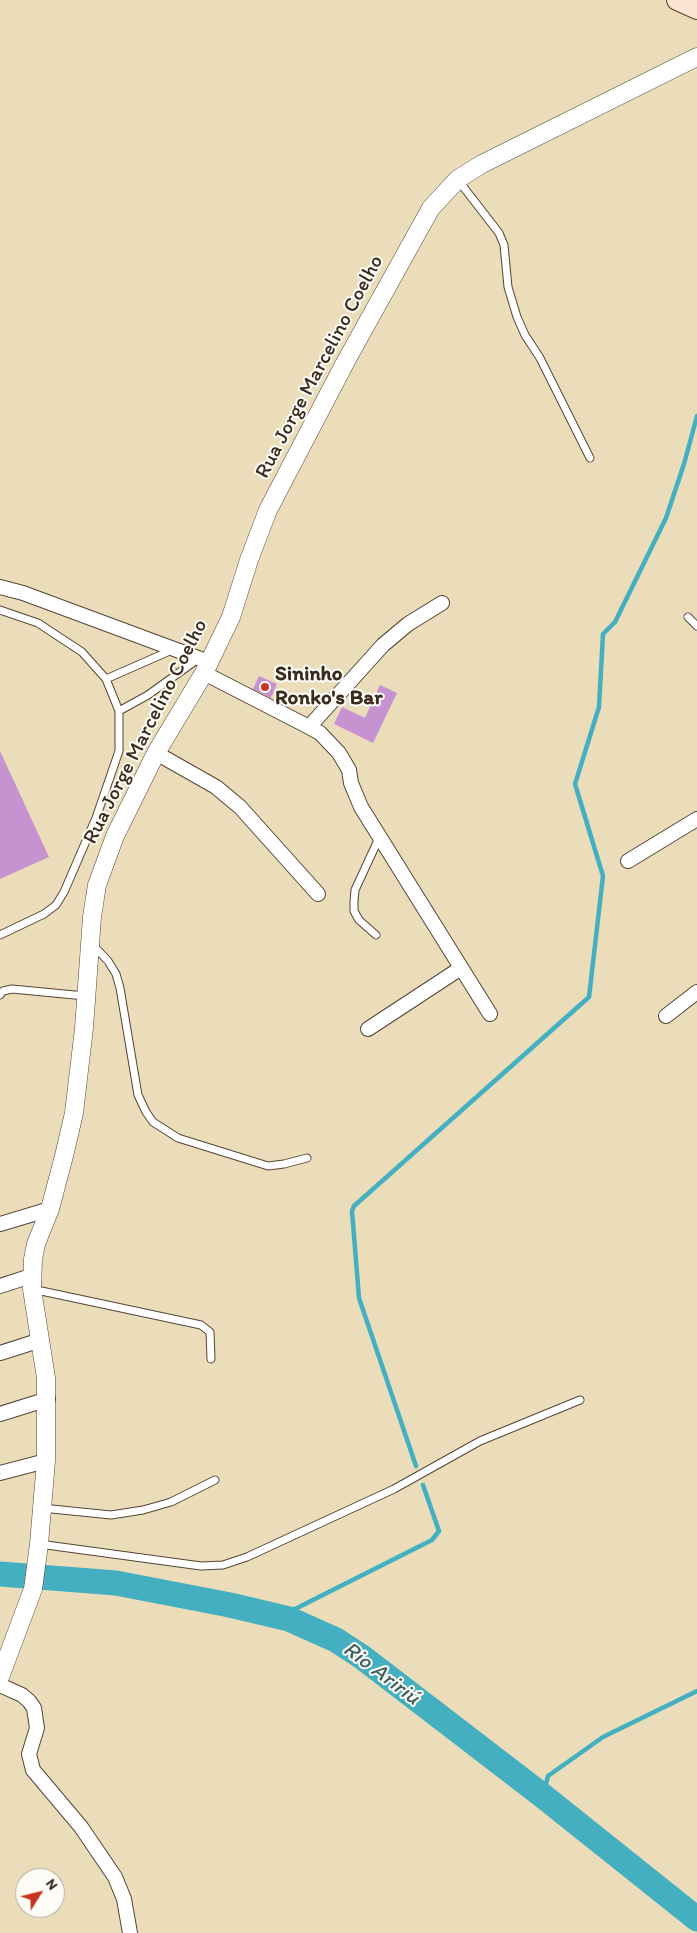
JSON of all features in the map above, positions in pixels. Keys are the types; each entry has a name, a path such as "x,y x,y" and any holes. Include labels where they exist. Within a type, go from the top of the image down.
{"main road":[{"path":"677,0 697,9"}],"street":[{"name":"Rua Jorge Marcelino Coelho","path":"0,1677 33,1589 46,1461 48,1399 41,1340 31,1283 36,1244 50,1209 74,1113 84,1028 89,940 97,885 115,836 156,753 231,616 268,510 346,361 431,208 458,179 482,164 697,57"},
{"path":"0,587 23,593 175,649 204,664 310,727 331,743 346,762 356,796 379,838 490,1014"},
{"path":"310,727 383,645 408,624 442,603"},
{"path":"156,753 216,787 240,808 318,894"},
{"path":"628,861 697,819"},
{"path":"368,1029 461,968"},
{"path":"666,1016 697,992"},
{"path":"0,1224 50,1209"},
{"path":"0,1286 31,1283"},
{"path":"0,1353 41,1340"},
{"path":"0,1414 48,1399"},
{"path":"0,1472 46,1461"},
{"path":"0,1685 22,1695 34,1708 37,1728 29,1754 33,1770 81,1827 115,1877 124,1899 130,1933"}],"lane":[{"path":"458,179 499,233 504,245 510,295 517,317 525,335 540,358 590,458"},
{"path":"0,610 38,623 82,652 106,679 119,712 119,751 96,818 64,892 56,905 44,914 0,935"},
{"path":"688,617 697,626"},
{"path":"106,679 175,649"},
{"path":"119,712 204,664"},
{"path":"376,935 359,920 354,911 354,901 355,890 379,838"},
{"path":"89,940 108,961 116,974 138,1096 153,1122 178,1138 268,1166 307,1158"},
{"path":"0,995 3,991 12,989 85,996"},
{"path":"31,1283 201,1325 210,1332 211,1359"},
{"path":"38,1552 201,1566 223,1565 247,1557 394,1488 480,1441 580,1400"},
{"path":"42,1508 111,1515 171,1502 215,1480"}],"building":[{"name":"Sininho Ronko's Bar","path":"259,676 277,684 271,698 253,689"},
{"path":"380,685 397,693 373,743 334,724 342,707 365,718"},
{"path":"0,751 49,857 0,879"}],"waterway":[{"path":"416,1466 359,1298 352,1211 354,1206 589,997 603,876 575,784 599,707 603,634 615,622 666,518 684,464 697,416"},
{"path":"289,1619 289,1614 295,1609 432,1540 439,1531 423,1485"},
{"name":"Rio Aririú","path":"0,1574 116,1583 230,1605 289,1619 336,1640 362,1657 543,1796 697,1919"},
{"path":"543,1796 548,1776 603,1737 697,1691"}],"place":[{"name":"Sininho Ronko's Bar","path":"265,687"}]}
